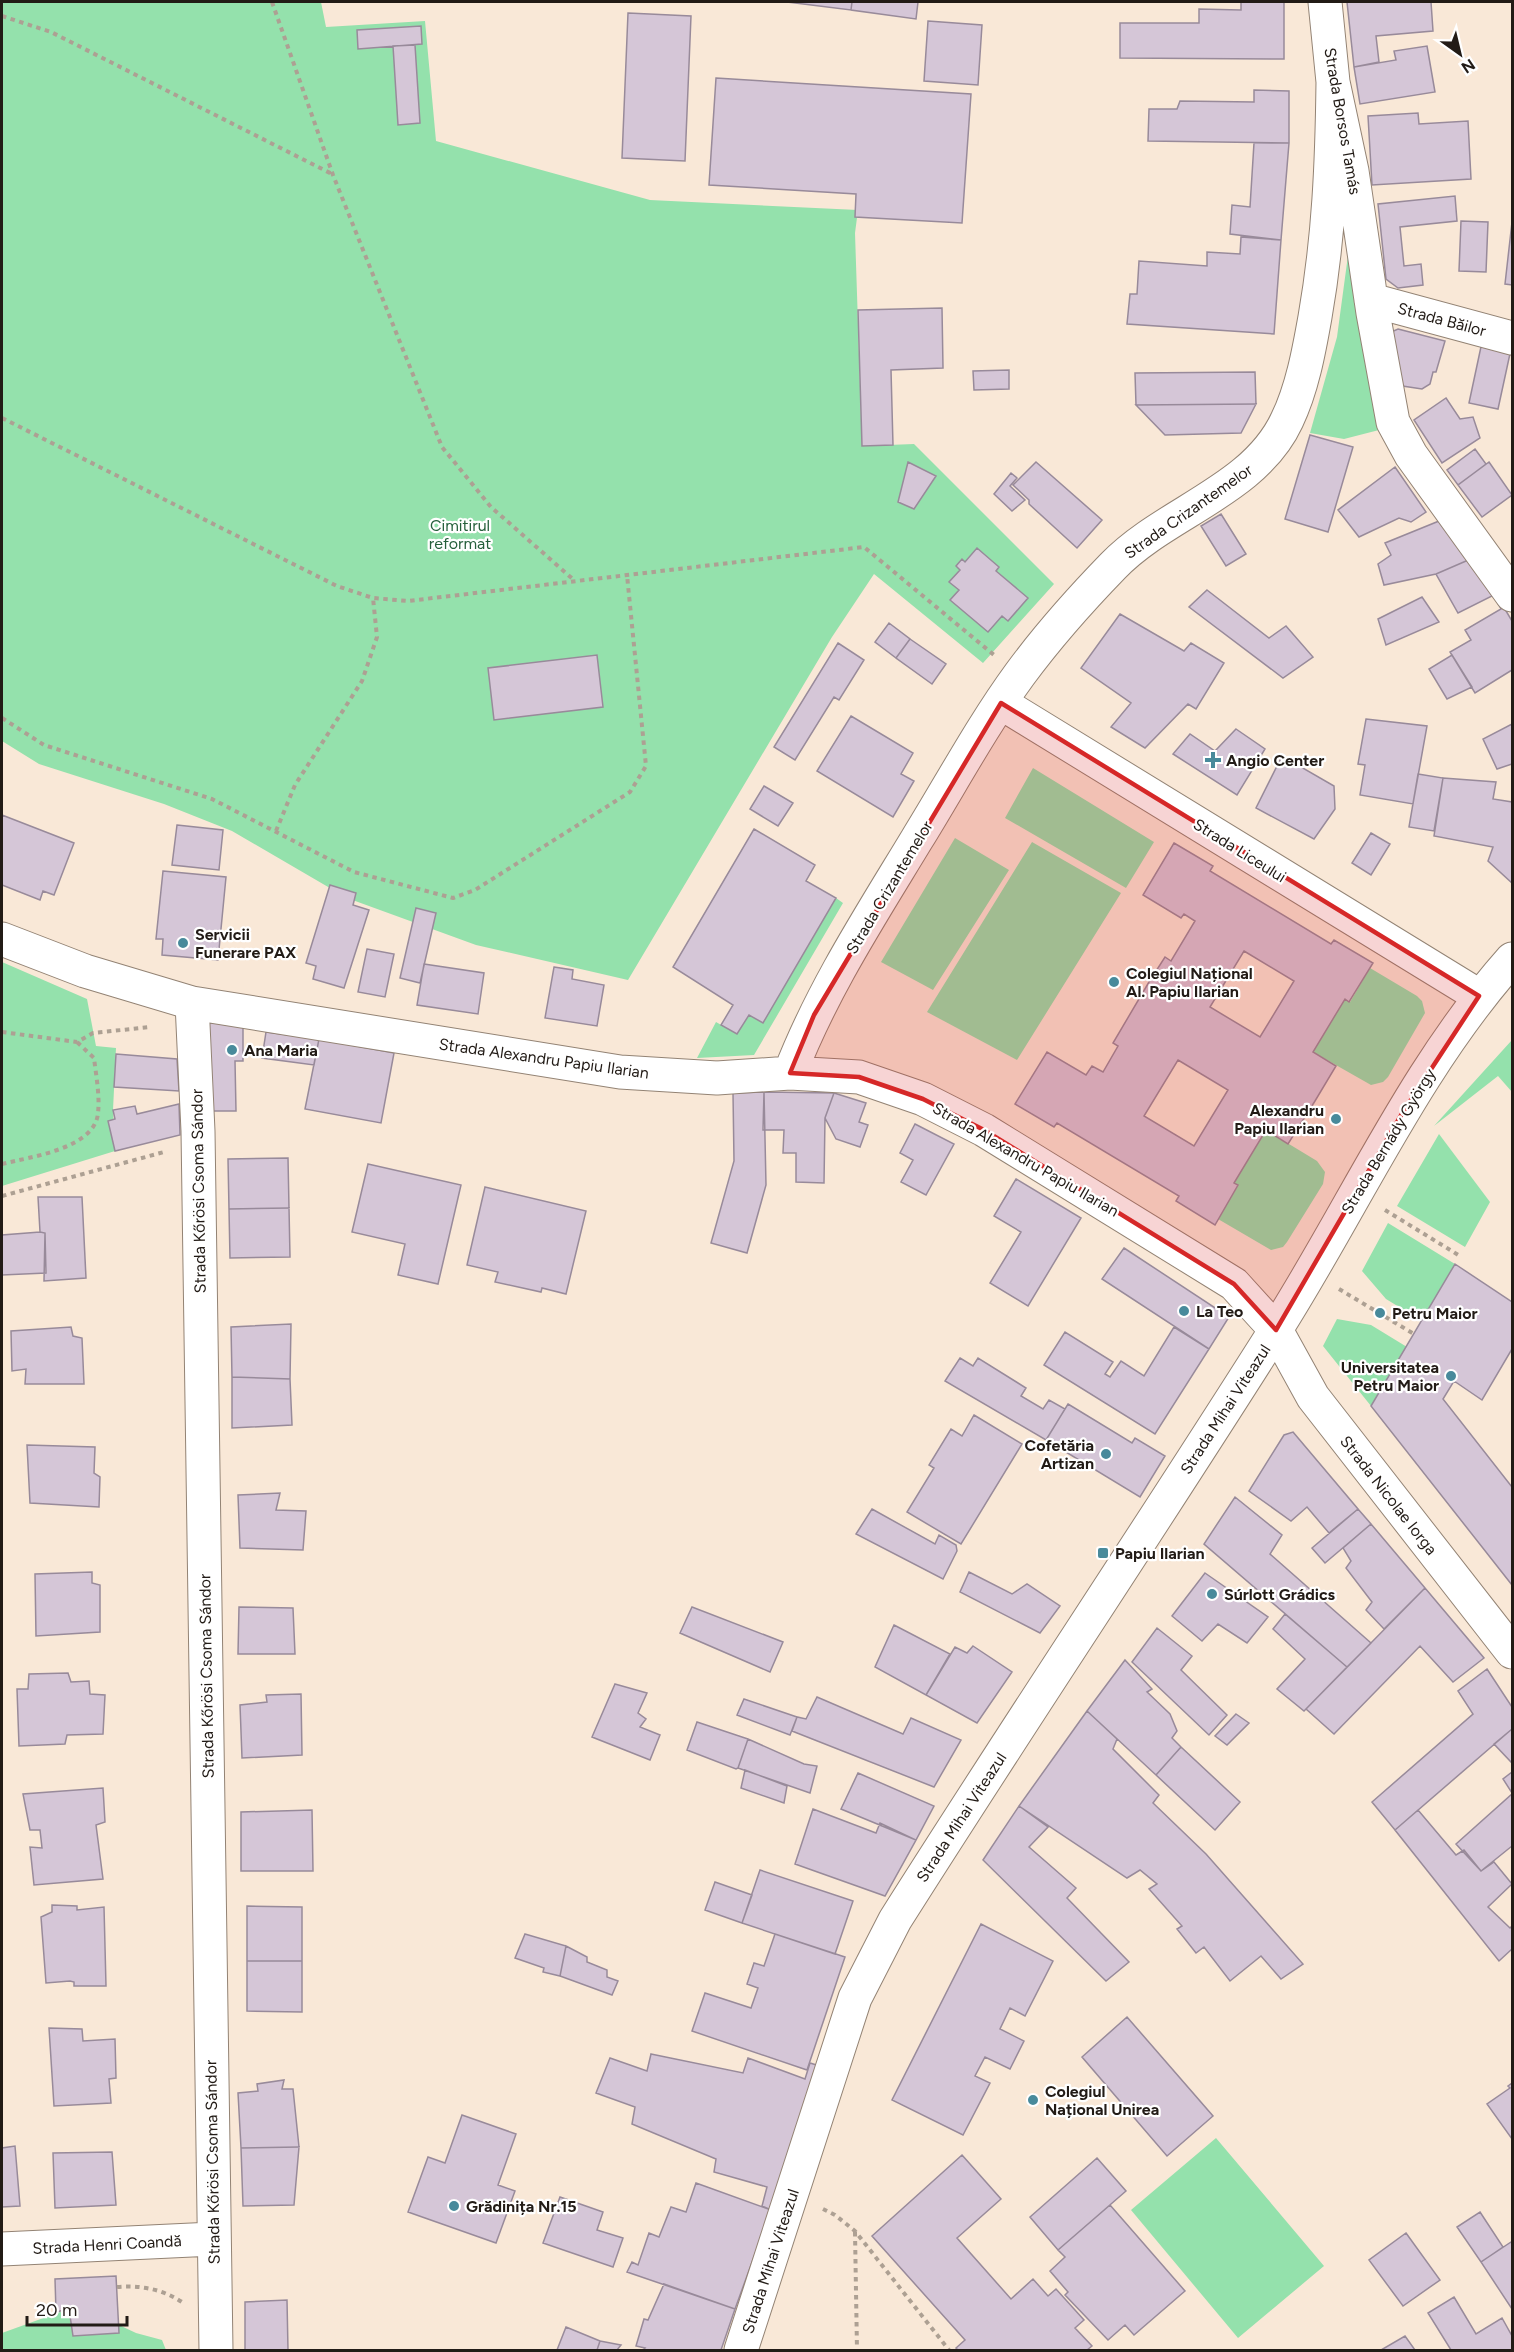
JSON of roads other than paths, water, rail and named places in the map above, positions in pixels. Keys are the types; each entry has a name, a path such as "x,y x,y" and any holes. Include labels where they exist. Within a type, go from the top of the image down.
{"street":[{"name":"Strada Borsos Tamás","path":"1325,2 1333,82 1357,204 1371,300 1393,422 1411,455 1512,595"},
{"name":"Strada Crizantemelor","path":"790,1073 820,1005 893,878 1001,703 1056,629 1115,564 1148,536 1246,472 1271,448 1288,419 1309,350 1324,261 1332,177 1333,82"},
{"name":"Strada Băilor","path":"1371,300 1512,338"},
{"name":"Strada Liceului","path":"1001,703 1479,996"},
{"name":"Strada Alexandru Papiu Ilarian","path":"2,939 85,971 192,1003 620,1072 717,1078 790,1073 860,1077 923,1099 984,1130 1234,1284 1276,1330"},
{"name":"Strada Bernády György","path":"1276,1330 1403,1112 1479,996 1512,959"},
{"name":"Strada Kőrösi Csoma Sándor","path":"192,1003 198,1139 216,2350"},
{"name":"Strada Nicolae Iorga","path":"1276,1330 1313,1396 1512,1652"},
{"name":"Strada Mihai Viteazul","path":"741,2350 855,1998 895,1920 1276,1330"},
{"name":"Strada Henri Coandă","path":"2,2249 213,2239"}],"place":[{"name":"Angio Center","path":"1213,760"},
{"name":"Servicii Funerare PAX","path":"183,943"},
{"name":"Colegiul Național Al. Papiu Ilarian","path":"1114,982"},
{"name":"Ana Maria","path":"232,1050"},
{"name":"Alexandru Papiu Ilarian","path":"1336,1119"},
{"name":"La Teo","path":"1184,1311"},
{"name":"Petru Maior","path":"1380,1313"},
{"name":"Universitatea Petru Maior","path":"1451,1376"},
{"name":"Cofetăria Artizan","path":"1106,1454"},
{"name":"Papiu Ilarian","path":"1103,1553"},
{"name":"Súrlott Grádics","path":"1212,1594"},
{"name":"Colegiul Național Unirea","path":"1033,2100"},
{"name":"Grădinița Nr.15","path":"454,2206"}],"park label":[{"name":"Cimitirul reformat","path":"460,534"}]}
